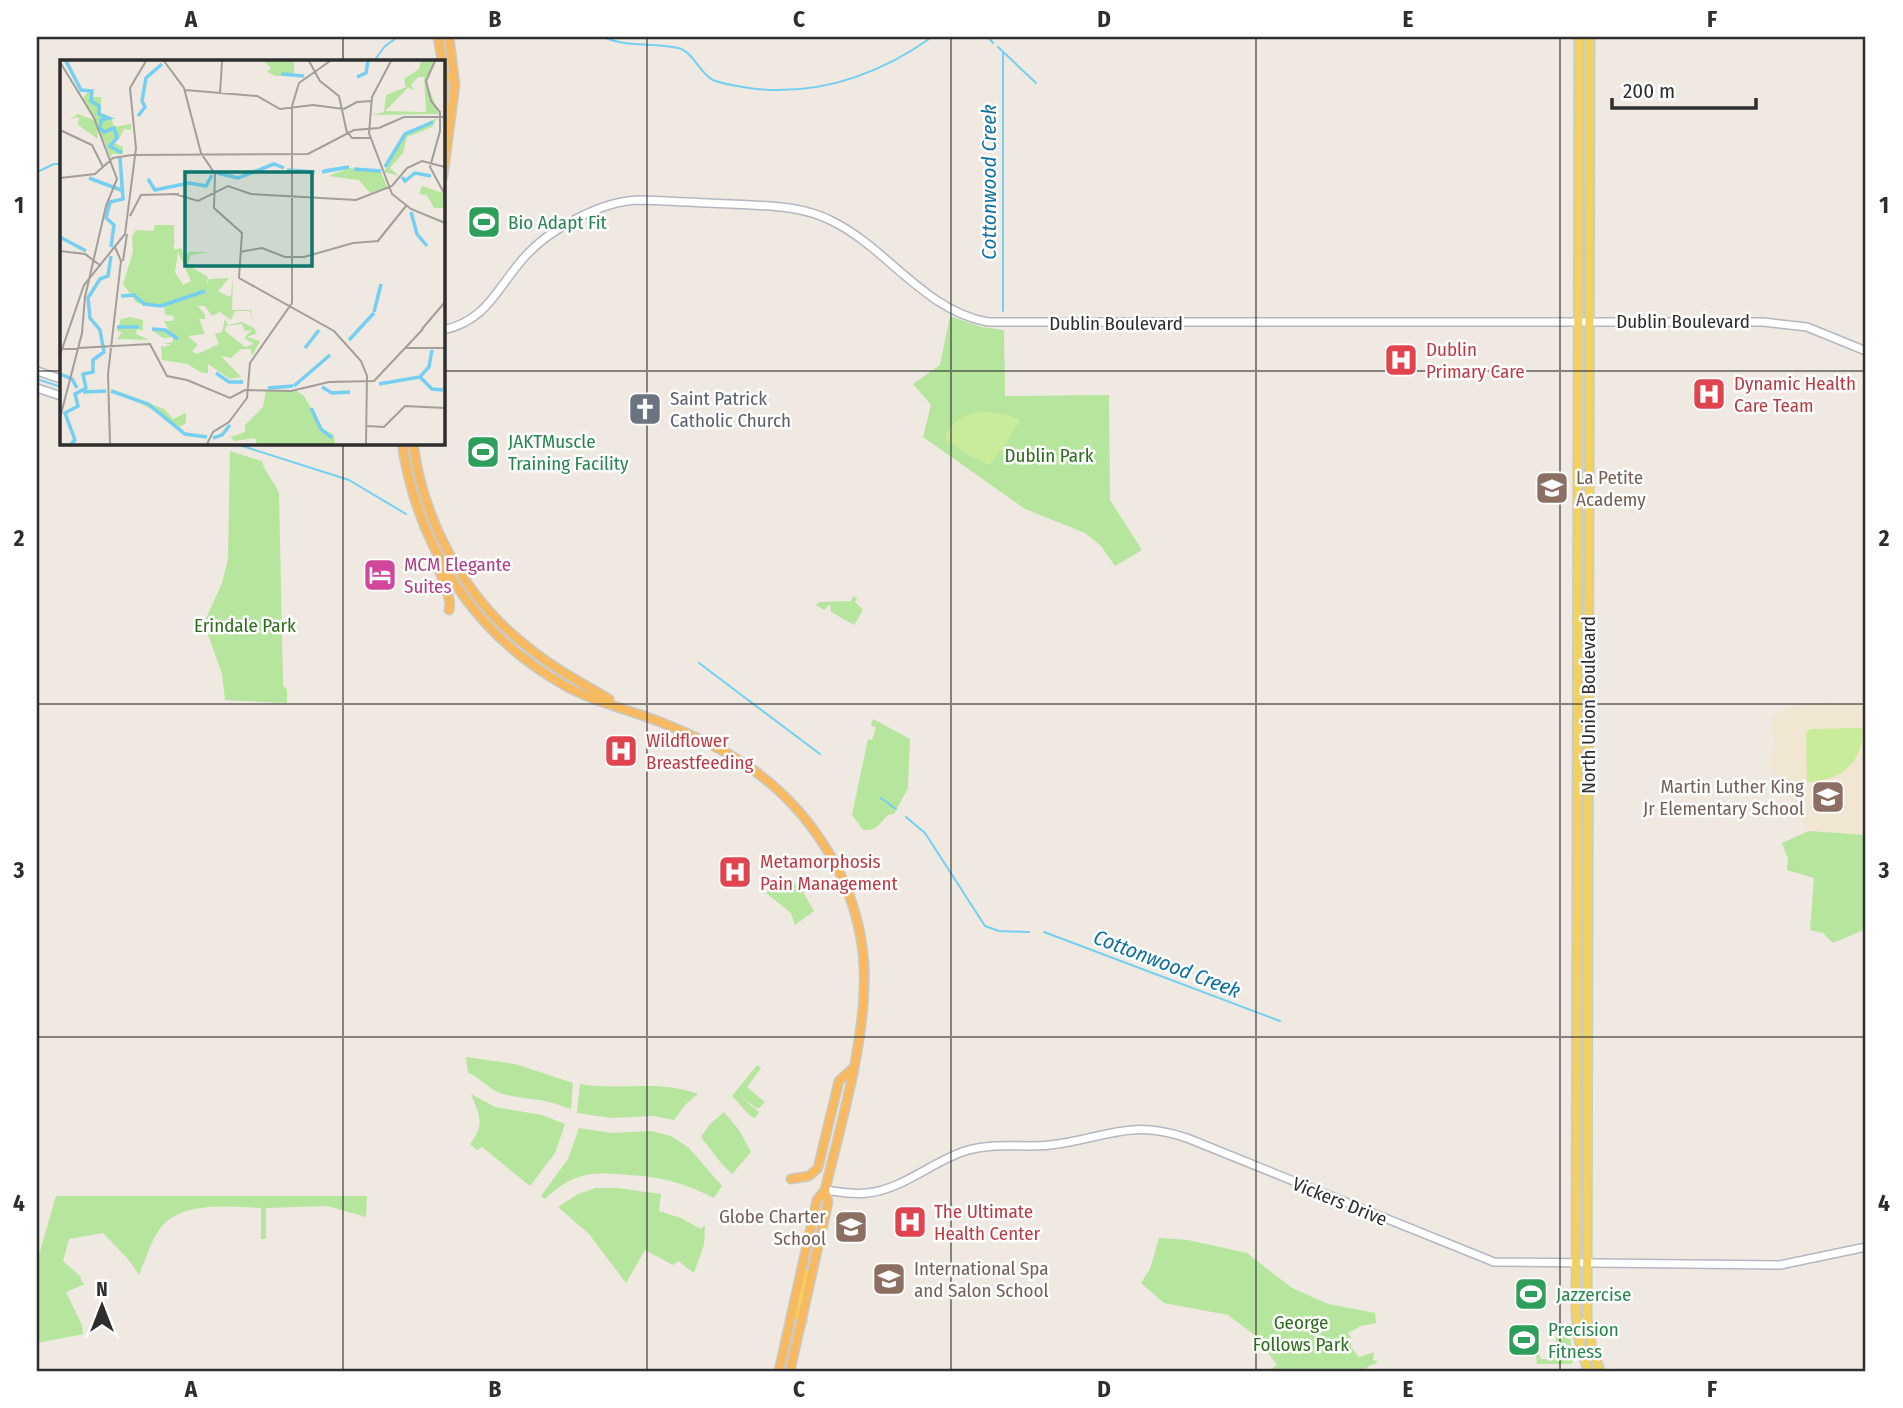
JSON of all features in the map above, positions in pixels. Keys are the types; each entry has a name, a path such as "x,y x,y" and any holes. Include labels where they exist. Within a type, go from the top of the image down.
{"highway":[{"path":"438,37 442,60"},
{"path":"444,168 455,85 449,37"},
{"path":"444,71 444,92"},
{"path":"402,444 412,489 443,584 450,596 449,611"},
{"path":"413,444 421,484 437,529 454,563 486,607 510,633 541,658 624,708"},
{"path":"427,535 443,567 474,610 506,645 575,691 624,708 717,748 752,769 798,810 827,848 853,907 863,960 862,1022 825,1190 828,1202 790,1371"},
{"path":"474,610 486,607"},
{"path":"791,1179 809,1176 818,1168 839,1081 852,1069"},
{"path":"779,1371 817,1199 825,1190"}],"main road":[{"name":"North Union Boulevard","path":"1579,37 1576,1325 1587,1368"},
{"name":"North Union Boulevard","path":"1590,37 1588,1330 1597,1371"},
{"name":"Dublin Boulevard","path":"444,331 468,322 484,310 524,257 544,240 597,208 634,200 779,207 814,214 851,233 943,305 961,315 988,322 1789,323 1816,330 1866,351"},
{"path":"37,371 60,379"},
{"path":"37,388 60,396"},
{"path":"1576,1126 1583,1133 1583,1157 1588,1167"},
{"name":"Vickers Drive","path":"825,1190 864,1194 885,1190 949,1157 980,1147 1048,1145 1119,1130 1160,1130 1198,1142 1487,1260 1509,1264 1780,1265 1866,1247"},
{"path":"802,1269 805,1279 798,1312 802,1321"},
{"path":"1587,1368 1593,1366 1597,1371"}],"shaded area":[{"name":"Martin Luther King Jr Elementary School","path":"1799,703 1866,704 1866,835 1809,831 1768,762 1775,745 1771,718"}],"green space":[{"name":"Dublin Park","path":"950,316 981,327 1004,330 1005,396 1109,395 1110,500 1142,550 1115,566 1101,546 1085,533 1025,509 923,437 931,405 913,384 940,365"},
{"path":"982,411 1005,414 1020,420 1003,449 989,465 945,439 950,427 959,419"},
{"name":"Erindale Park","path":"230,451 262,461 279,493 283,685 287,690 287,703 225,700 222,674 204,623 222,583 228,559"},
{"path":"853,596 863,610 854,625 831,612 830,604 824,610 816,605 820,602 851,601"},
{"path":"873,719 910,739 908,788 894,814 888,815 876,828 863,830 852,815 868,739 872,740 876,727 871,726"},
{"path":"1862,728 1859,751 1848,768 1830,778 1807,782 1806,733 1810,729"},
{"path":"1809,831 1866,835 1866,929 1833,943 1823,933 1810,930 1814,878 1787,870 1788,859 1782,843"},
{"path":"787,881 799,885 814,911 795,925 791,913 766,893"},
{"path":"466,1057 515,1064 573,1083 571,1109 547,1101 495,1091 468,1073"},
{"path":"757,1065 761,1068 747,1087 765,1102 758,1109 740,1096 759,1112 755,1118 732,1096"},
{"path":"580,1084 669,1087 698,1094 674,1120 653,1116 611,1118 577,1113"},
{"path":"471,1094 495,1107 542,1115 565,1124 555,1153 530,1186 482,1147 477,1150 470,1144 478,1131 480,1119"},
{"path":"724,1112 739,1130 751,1152 732,1174 701,1137 709,1125"},
{"path":"579,1128 612,1133 651,1131 671,1136 689,1148 722,1186 714,1198 687,1186 660,1179 590,1174 568,1181 545,1199 541,1196 568,1159"},
{"path":"596,1188 661,1194 659,1211 681,1218 701,1229 705,1225 704,1245 694,1273 678,1261 673,1265 645,1250 626,1283 589,1234 558,1207 578,1194"},
{"path":"56,1196 367,1196 366,1217 327,1206 266,1208 266,1239 261,1239 261,1208 206,1207 179,1214 168,1220 159,1230 139,1275 129,1260 103,1233 69,1239 63,1261 85,1284 66,1292 82,1325 83,1334 37,1343 37,1256"},
{"name":"George Follows Park","path":"1159,1238 1188,1240 1247,1253 1292,1288 1328,1304 1375,1313 1376,1323 1361,1326 1348,1333 1351,1347 1359,1357 1374,1352 1373,1360 1377,1363 1363,1371 1268,1371 1277,1365 1256,1336 1228,1315 1164,1303 1141,1283 1150,1269"},
{"path":"1556,1332 1570,1332 1573,1362 1537,1364 1536,1355 1540,1355 1540,1359 1548,1359 1548,1355 1555,1351 1552,1343 1556,1343"}],"waterway":[{"name":"Cottonwood Creek","path":"375,60 385,46 398,37"},
{"name":"Cottonwood Creek","path":"604,37 621,43 678,48 688,53 713,80 729,85 780,90 803,89 848,79 892,62 932,37"},
{"name":"Cottonwood Creek","path":"988,37 993,43"},
{"name":"Cottonwood Creek","path":"998,47 1036,83"},
{"name":"Cottonwood Creek","path":"1003,52 1003,311"},
{"name":"Cottonwood Creek","path":"37,172 60,164"},
{"name":"Cottonwood Creek","path":"37,379 60,387"},
{"name":"Cottonwood Creek","path":"236,444 349,480 406,514"},
{"name":"Cottonwood Creek","path":"699,663 820,754"},
{"name":"Cottonwood Creek","path":"881,798 896,809"},
{"name":"Cottonwood Creek","path":"906,817 925,833 985,926 999,931 1029,932"},
{"name":"Cottonwood Creek","path":"1044,932 1280,1021"}],"place":[{"name":"Bio Adapt Fit","path":"484,222"},
{"name":"Dublin Primary Care","path":"1401,360"},
{"name":"Dynamic Health Care Team","path":"1709,394"},
{"name":"Saint Patrick Catholic Church","path":"645,409"},
{"name":"JAKTMuscle Training Facility","path":"483,452"},
{"name":"La Petite Academy","path":"1552,488"},
{"name":"MCM Elegante Suites","path":"380,575"},
{"name":"Wildflower Breastfeeding","path":"621,751"},
{"name":"Martin Luther King Jr Elementary School","path":"1828,797"},
{"name":"Metamorphosis Pain Management","path":"735,872"},
{"name":"The Ultimate Health Center","path":"910,1222"},
{"name":"Globe Charter School","path":"851,1227"},
{"name":"International Spa and Salon School","path":"889,1279"},
{"name":"Jazzercise","path":"1531,1294"},
{"name":"Precision Fitness","path":"1524,1340"}]}
